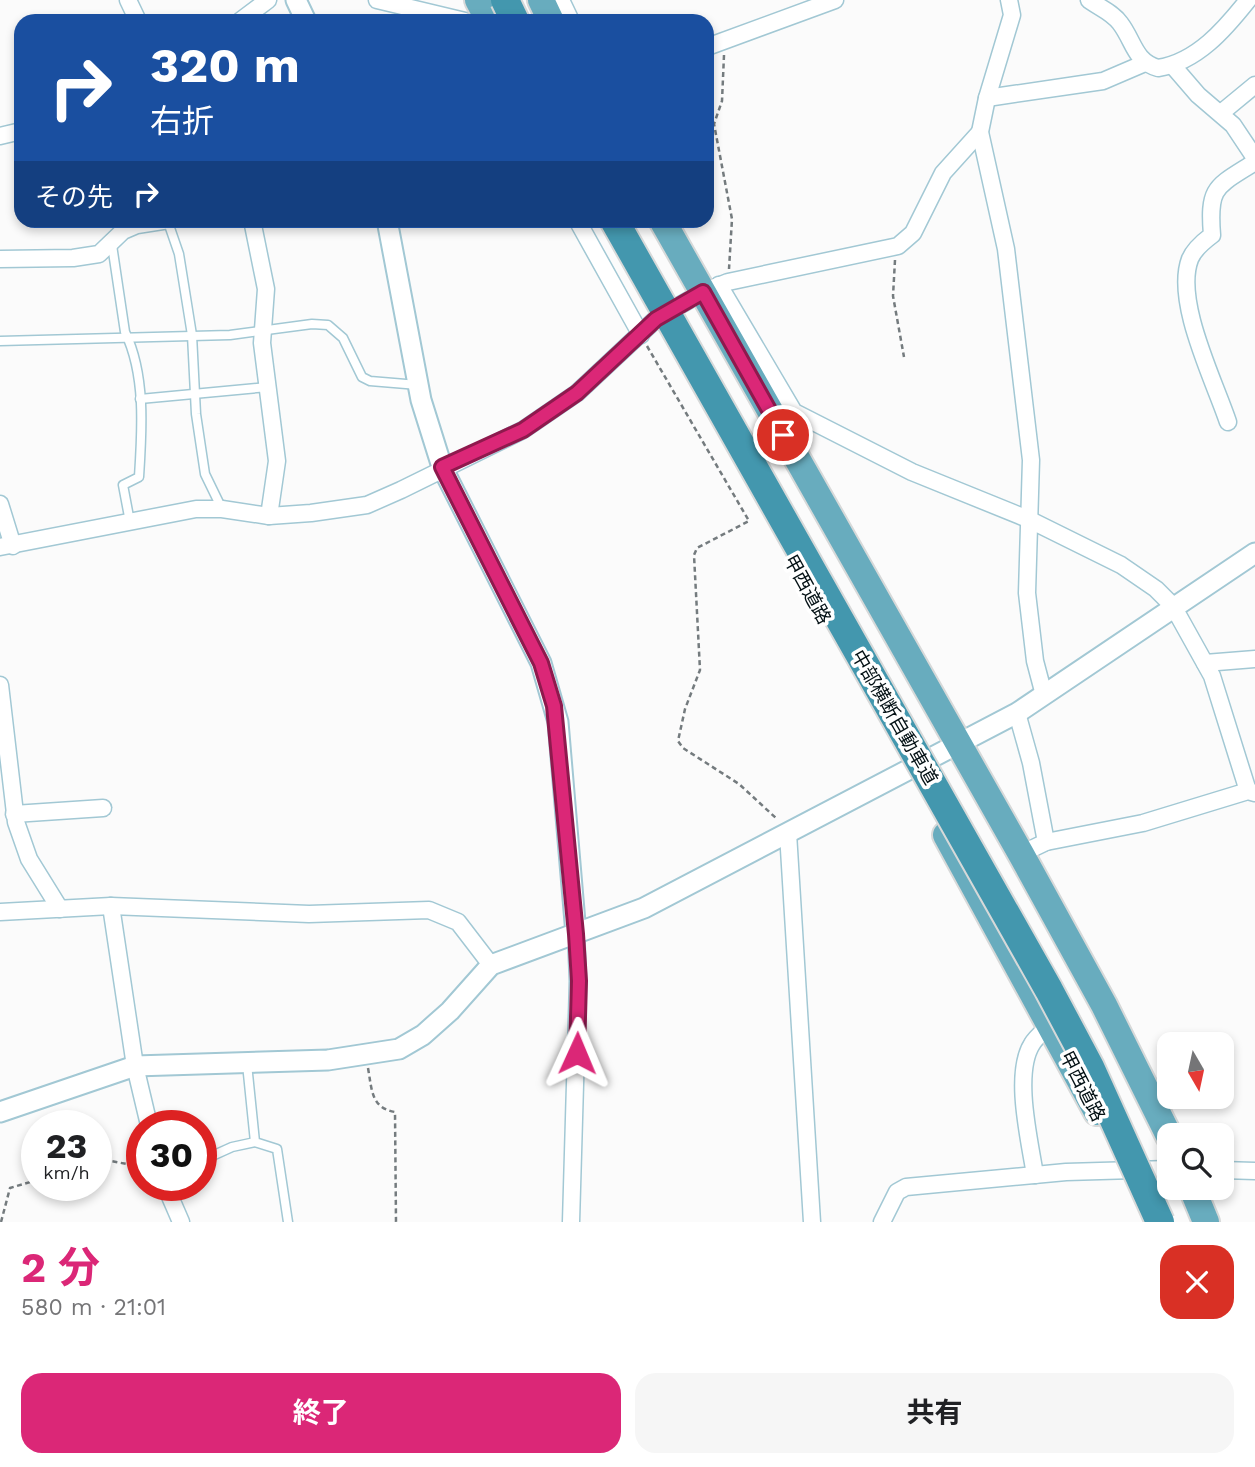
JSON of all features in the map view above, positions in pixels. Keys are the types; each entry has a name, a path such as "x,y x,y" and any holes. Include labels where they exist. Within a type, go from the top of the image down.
{"highway":[{"name":"甲西道路","path":"604,228 649,327 909,770 1051,1024 1124,1170 1146,1222"},
{"name":"中部横断自動車道","path":"619,228 1049,990 1090,1067 1160,1222"},
{"name":"中部横断自動車道","path":"630,228 1057,986 1126,1121 1171,1222"},
{"path":"669,228 716,286 958,745 1104,1005 1163,1123"},
{"path":"1197,1200 1206,1222"}],"street":[{"path":"249,14 268,0"},
{"path":"377,0 487,13 519,0"},
{"path":"714,45 835,0"},
{"path":"1009,0 1012,15 986,99 980,132 1006,250 1031,460 1027,593 1035,661 1044,695"},
{"path":"1089,0 1112,14 1122,24 1139,59 1158,68 1184,62 1217,35 1248,0"},
{"path":"986,99 1103,81 1145,63"},
{"path":"1173,66 1198,95 1221,113 1255,160 1212,193 1209,204 1212,235 1191,257 1186,275 1191,314 1228,422"},
{"path":"1221,113 1255,85"},
{"path":"0,504 6,546 196,509 222,509 269,516 367,505 523,430 577,393 649,327 716,286 898,246 913,233 943,173 980,132"},
{"path":"0,259 73,258 99,254 112,245 123,231 130,228"},
{"path":"254,228 266,289 263,329 277,461 269,516"},
{"path":"389,228 418,385 442,467 541,663 558,722 579,981 571,1222"},
{"path":"582,228 649,327"},
{"path":"716,286 794,412 912,472 1028,519 1121,565 1156,589 1173,606 1212,676 1252,792 1143,823 1046,842 1021,854"},
{"path":"0,1112 135,1066 366,1056 398,1049 423,1035 450,1011 491,965 645,908 958,745 1017,713 1255,553"},
{"path":"1205,663 1255,659"},
{"path":"0,685 5,790 29,859 60,909"},
{"path":"1017,713 1031,763 1046,842"},
{"path":"14,814 103,808"},
{"path":"788,833 812,1222"},
{"path":"0,912 111,906 309,914 429,910 458,922 491,965"},
{"path":"111,906 135,1066 145,1110"},
{"path":"1035,1175 1024,1081 1025,1060 1032,1044 1051,1024"},
{"path":"882,1222 897,1192 906,1187 1035,1175 1157,1169"},
{"path":"1234,1170 1255,1171"},
{"path":"172,1201 181,1222"}],"lane":[{"path":"171,228 180,254 192,335 195,393 205,474 222,509"},
{"path":"112,245 140,399 142,428 139,477 123,485 130,522"},
{"path":"0,341 254,334 263,329 328,325 343,338 362,377 370,381 418,385"},
{"path":"140,399 268,387"},
{"path":"246,1061 255,1142"},
{"path":"217,1154 255,1142 277,1149 288,1222"}],"path":[{"path":"716,286 732,219 714,124 722,101 724,41"},
{"path":"898,246 892,274 893,296 904,357"},
{"path":"649,327 749,521 697,548 694,555 700,670 685,709 678,741 683,748 739,784 783,825 788,833"},
{"path":"366,1056 373,1100 382,1110 395,1112 396,1222"},
{"path":"1,1222 10,1188 21,1185"}],"route":[{"path":"577,1053 579,981 576,934 558,722 551,691 541,663 442,467 490,448 523,430 577,393 656,319 703,292 783,435"}]}
